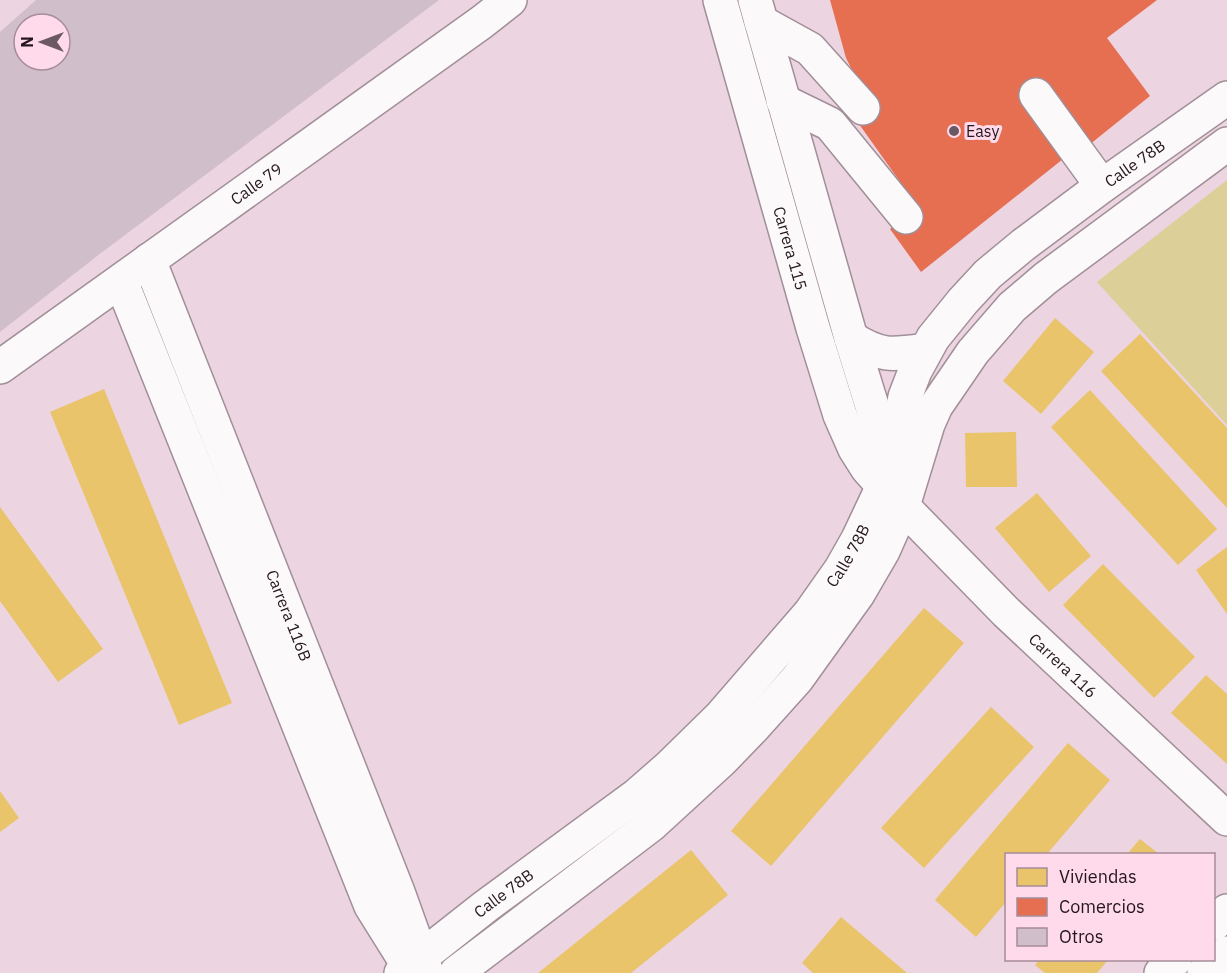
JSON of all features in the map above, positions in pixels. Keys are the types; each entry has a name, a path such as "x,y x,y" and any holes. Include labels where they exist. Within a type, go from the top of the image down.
{"street":[{"name":"Calle 79","path":"0,367 510,0"},
{"name":"Carrera 115","path":"720,0 840,415 855,449 867,468 893,496"},
{"name":"Carrera 115","path":"758,11 873,409 882,465 893,496"},
{"path":"758,11 810,50 863,108"},
{"path":"1036,95 1102,186"},
{"name":"Calle 78B","path":"456,973 651,825 722,760 797,679 858,594 883,551 893,496 891,469 905,397 915,371 933,338 957,308 988,274 1102,186 1227,98"},
{"path":"783,101 830,124 906,217"},
{"name":"Calle 78B","path":"414,968 486,906 637,795 721,716 810,613 858,538 893,496 923,438 936,406 973,352 993,328 1046,278 1227,144"},
{"name":"Carrera 116B","path":"149,260 398,892 414,968"},
{"name":"Carrera 116B","path":"121,281 371,906 414,968"},
{"path":"851,338 878,353 895,354 926,350"},
{"name":"Carrera 116","path":"893,496 1006,612 1227,819"},
{"path":"1215,923 1227,911"},
{"path":"1204,973 1227,953"},
{"path":"1161,973 1174,961"}],"shaded area":[{"path":"1227,180 1227,425 1097,282"}],"building: Viviendas":[{"path":"1055,318 1094,352 1041,414 1003,381"},
{"path":"1140,334 1227,428 1227,508 1101,371"},
{"path":"104,389 232,703 179,725 50,412"},
{"path":"1090,390 1217,529 1178,565 1051,427"},
{"path":"1016,432 1017,487 966,487 965,433"},
{"path":"1037,493 1091,556 1049,592 995,528"},
{"path":"0,507 103,649 58,682 0,601"},
{"path":"1227,547 1227,614 1196,570"},
{"path":"1103,564 1195,657 1154,698 1063,605"},
{"path":"924,608 964,643 771,866 731,831"},
{"path":"1206,675 1227,694 1227,764 1171,713"},
{"path":"991,707 1034,747 924,868 881,828"},
{"path":"1068,743 1110,780 1048,853 1005,853 1005,903 976,937 935,900"},
{"path":"0,791 19,818 0,832"},
{"path":"1140,839 1158,853 1128,853"},
{"path":"691,850 728,895 631,973 538,973"},
{"path":"841,917 907,973 813,973 802,963"},
{"path":"1038,961 1107,961 1097,973 1045,973 1035,965"}],"building: Comercios":[{"name":"Easy","path":"830,0 1157,0 1107,38 1150,96 1089,145 1063,159 921,272 890,229 918,207 854,117 858,82 846,58"}],"building: Otros":[{"path":"36,0 439,0 101,253 0,332 0,32 12,21 12,72 72,72 72,12 22,12"}],"place":[{"name":"Easy","path":"954,131"}]}
